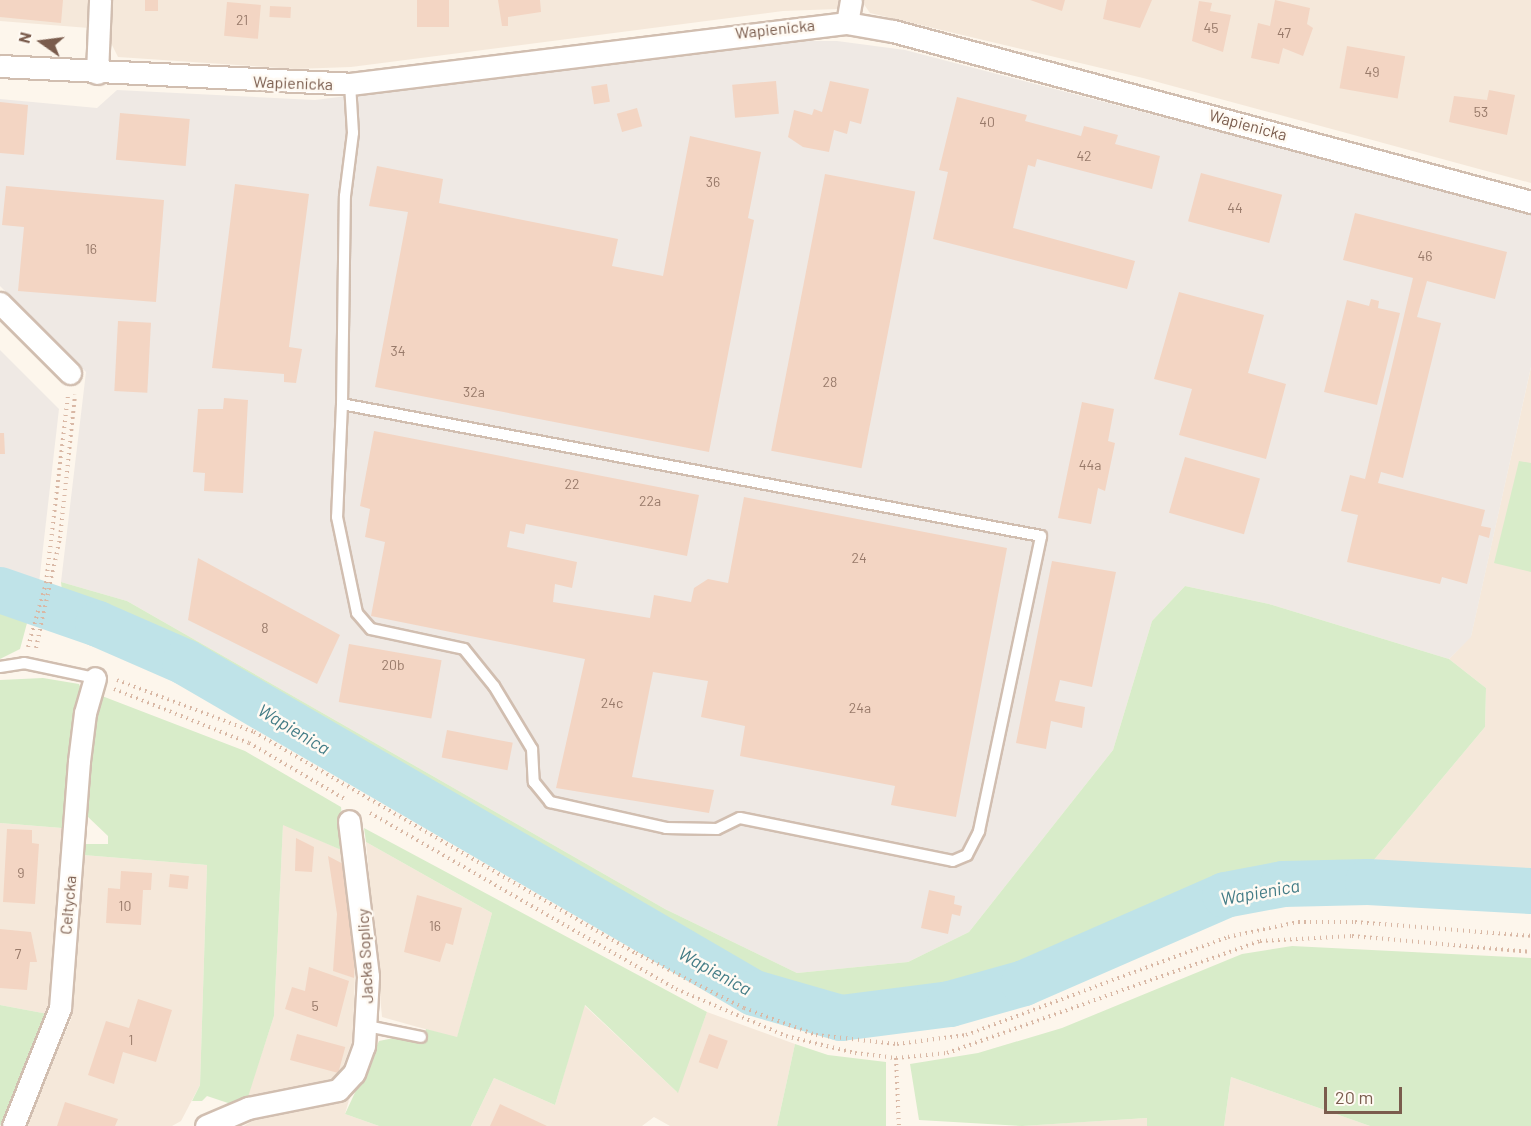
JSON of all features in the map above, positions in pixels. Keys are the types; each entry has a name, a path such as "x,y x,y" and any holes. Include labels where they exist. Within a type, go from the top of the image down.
{"street":[{"path":"97,73 100,0"},
{"path":"847,23 851,0"},
{"name":"Wapienicka","path":"0,66 97,73 350,84 847,23 893,31 1531,202"},
{"path":"0,303 70,373"},
{"name":"Celtycka","path":"13,1126 60,1008 79,760 85,713 96,678"},
{"name":"Jacka Soplicy","path":"206,1126 248,1108 338,1090 354,1073 366,1026 366,940 352,809"}],"lane":[{"path":"342,404 1041,536 978,831 967,855 953,861 740,818 717,829 666,828 550,802 534,782 532,749 494,687 464,649 371,630 357,613 337,517 342,404 345,196 353,133 350,84"},
{"path":"0,667 24,663 96,678"},
{"path":"366,1026 421,1037"}],"path":[{"path":"34,624 46,583 70,373"},
{"path":"41,626 52,584 74,414 77,379 70,373"},
{"path":"96,678 109,677 254,732 636,953 744,1008 816,1035 897,1044 966,1035 1228,937 1298,922 1355,922 1531,936"},
{"path":"96,678 249,743 352,809 676,989 786,1036 830,1049 896,1058 947,1053 1008,1034 1260,941 1352,936 1531,952"},
{"path":"896,1058 899,1126"}],"shaded area":[{"path":"0,0 91,0 89,28 0,21"},
{"path":"110,0 842,0 837,9 783,11 351,67 295,69 118,57 108,37"},
{"path":"861,0 1531,0 1531,183 1143,78 870,13"},
{"path":"786,41 837,41 905,50 1531,213 1531,367 1471,637 1449,659 1269,604 1185,586 1152,621 1113,750 969,932 908,962 797,973 665,909 127,601 61,582 86,372 0,286 0,99 97,108 117,90 315,100"},
{"path":"0,350 59,409 39,583 0,576"},
{"path":"1531,367 1531,879 1368,867 1485,727 1486,688 1449,659 1471,636"},
{"path":"0,823 62,828 48,1014 0,1005"},
{"path":"283,824 346,852 356,938 353,1039 339,1077 247,1098 274,1016"},
{"path":"366,842 492,913 457,1038 382,1017"},
{"path":"83,855 207,865 200,1085 181,1121 172,1126 25,1126 71,1019"},
{"path":"584,1005 677,1092 707,1012 795,1044 777,1126 670,1126 654,1117 642,1126 471,1126 494,1078 555,1105"},
{"path":"1231,1077 1370,1126 1224,1126"},
{"path":"349,1100 345,1114 379,1126 244,1126 256,1119"},
{"path":"1148,1118 1147,1126 1022,1126 1067,1123"}],"green space":[{"path":"1519,461 1531,463 1531,572 1494,563"},
{"path":"61,582 127,601 665,909 797,973 908,962 969,932 1113,750 1152,621 1185,586 1269,604 1449,659 1486,688 1485,727 1368,867 1287,868 1206,882 1021,969 949,995 890,1007 842,1006 796,999 741,973 186,655 63,601"},
{"path":"0,600 30,612 20,649 0,659"},
{"path":"43,678 79,684 83,693 62,833 62,828 0,823 0,680"},
{"path":"102,696 245,751 341,807 346,852 283,825 274,1016 248,1097 305,1085 305,1090 234,1105 207,1096 202,1101 192,1101 200,1085 207,865 83,855 84,844 108,844 108,836 87,816 85,801 94,706"},
{"path":"364,828 707,1012 678,1093 585,1005 555,1105 494,1078 471,1126 379,1126 345,1114 379,1041 394,1038 422,1044 426,1029 457,1037 492,913 366,842"},
{"path":"1292,946 1531,958 1531,1126 1370,1126 1231,1077 1224,1126 1147,1126 1147,1118 1022,1126 919,1120 910,1064 978,1053 1062,1028 1242,954"},
{"path":"53,954 57,954 53,1006 0,1126 0,1005 48,1014"},
{"path":"795,1044 828,1055 886,1062 886,1126 777,1126"}],"building":[{"path":"0,0 63,0 61,23 0,17"},
{"path":"145,0 158,0 158,11 145,11"},
{"path":"417,0 449,0 449,27 417,27"},
{"path":"498,0 540,0 541,12 508,17 508,26 502,26"},
{"path":"1030,0 1065,0 1062,11"},
{"path":"1107,0 1152,0 1140,28 1103,19"},
{"path":"1275,0 1310,8 1307,24 1313,28 1303,56 1283,48 1279,64 1251,58 1258,23 1270,26"},
{"path":"1199,1 1212,3 1210,11 1231,15 1223,52 1192,41"},
{"path":"227,2 261,5 258,39 224,36"},
{"path":"270,6 291,7 290,18 269,17"},
{"path":"1347,46 1405,56 1398,99 1340,88"},
{"path":"776,81 779,114 735,118 732,85"},
{"path":"830,81 869,89 861,124 850,121 847,134 834,130 829,152 803,147 788,137 794,110 812,115 814,109 822,112"},
{"path":"607,84 610,102 594,104 591,87"},
{"path":"1489,90 1515,95 1507,135 1449,122 1454,96 1487,100"},
{"path":"957,97 1027,115 1025,121 1081,136 1084,126 1118,135 1115,144 1160,156 1152,189 1037,159 1035,167 1028,165 1013,228 1135,261 1127,289 933,239 948,172 939,170"},
{"path":"0,102 28,105 24,155 0,153"},
{"path":"637,108 642,126 622,132 617,114"},
{"path":"120,113 190,119 186,166 116,160"},
{"path":"690,136 761,152 748,218 754,220 709,452 375,387 408,212 369,206 377,166 443,179 439,203 618,239 612,266 663,276"},
{"path":"1201,173 1282,195 1269,243 1188,221"},
{"path":"825,174 915,192 862,468 771,451"},
{"path":"235,184 309,194 289,347 302,349 296,383 284,382 284,374 212,368"},
{"path":"6,186 164,200 156,302 18,291 24,227 2,225"},
{"path":"1355,213 1507,252 1495,299 1427,281 1417,317 1441,323 1403,478 1381,472 1378,483 1485,510 1481,526 1491,528 1489,538 1479,535 1467,584 1442,577 1440,584 1347,562 1358,515 1341,511 1350,475 1365,479 1413,278 1343,260"},
{"path":"1179,292 1264,315 1248,373 1286,384 1266,459 1179,435 1192,389 1154,379"},
{"path":"1371,299 1379,301 1378,308 1400,313 1377,405 1324,392 1347,300 1369,306"},
{"path":"118,321 151,323 147,393 114,391"},
{"path":"224,398 248,400 243,493 204,491 205,473 193,472 198,409 223,409"},
{"path":"1082,402 1114,409 1108,441 1115,443 1105,491 1098,488 1091,524 1058,518"},
{"path":"374,431 699,495 687,556 526,524 524,534 510,531 507,547 577,562 572,588 555,584 553,602 650,618 654,595 691,602 694,588 708,579 728,583 744,497 1007,548 956,817 891,805 895,786 740,756 745,726 701,717 708,681 653,672 632,777 714,790 709,813 556,788 585,659 371,616 385,542 365,537 370,509 360,506"},
{"path":"0,433 4,433 5,454 0,454"},
{"path":"1185,457 1260,478 1244,534 1169,513"},
{"path":"198,558 340,635 317,684 188,620"},
{"path":"1052,561 1116,572 1092,687 1060,680 1055,701 1085,707 1082,728 1051,721 1046,749 1016,743"},
{"path":"349,644 442,660 431,718 339,702"},
{"path":"447,730 513,743 507,770 442,757"},
{"path":"7,829 32,830 32,843 39,844 35,904 3,902"},
{"path":"296,838 314,847 312,872 295,871"},
{"path":"328,856 347,866 356,938 354,978 333,971 337,914"},
{"path":"121,871 152,873 151,890 143,890 141,925 106,923 108,888 120,889"},
{"path":"170,874 189,876 188,889 169,887"},
{"path":"929,890 955,896 954,904 962,906 960,916 952,914 948,934 921,928"},
{"path":"417,895 462,908 453,945 446,943 440,962 404,952"},
{"path":"0,929 31,932 37,962 30,962 27,990 0,988"},
{"path":"309,967 349,981 337,1027 285,1009 292,987 305,991"},
{"path":"138,999 172,1010 156,1062 123,1052 114,1084 88,1075 106,1021 129,1028"},
{"path":"297,1034 345,1047 338,1073 290,1060"},
{"path":"709,1034 728,1041 718,1069 699,1062"},
{"path":"65,1102 118,1119 115,1126 57,1126"},
{"path":"500,1104 547,1126 490,1126"}],"waterway":[{"name":"Wapienica","path":"0,590 98,624 185,662 754,993 841,1018 950,1004 1024,983 1225,895 1283,884 1368,882 1531,891"}]}
